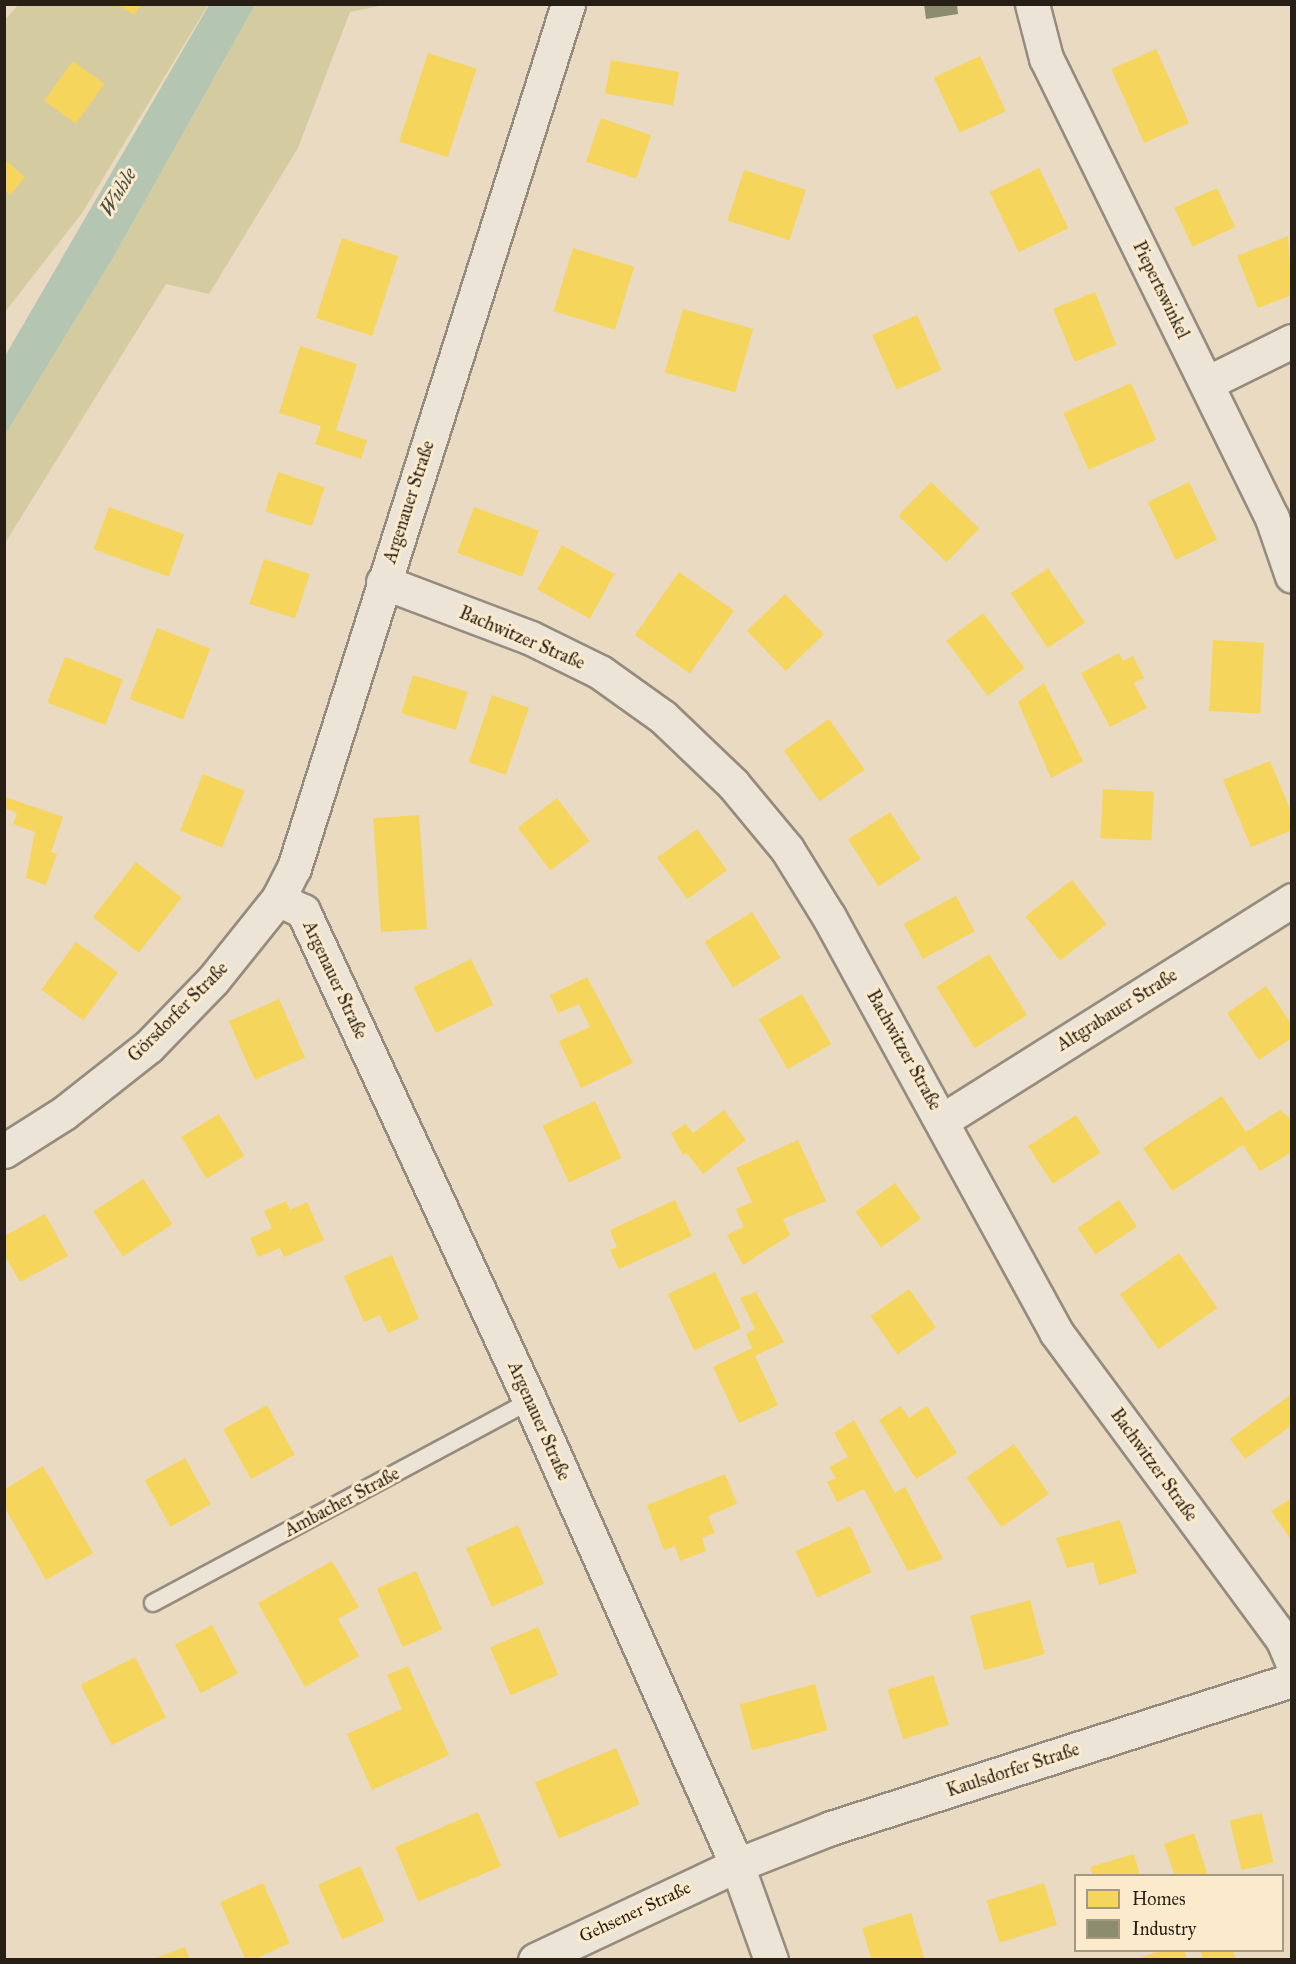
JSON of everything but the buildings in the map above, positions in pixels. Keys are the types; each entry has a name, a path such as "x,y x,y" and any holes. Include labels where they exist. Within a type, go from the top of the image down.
{"street":[{"name":"Argenauer Straße","path":"568,4 294,868 278,899 303,911 530,1401 736,1865 771,1959"},
{"name":"Piepertswinkel","path":"1032,4 1046,58 1208,383 1272,518 1292,576"},
{"path":"1208,383 1292,341"},
{"name":"Bachwitzer Straße","path":"383,582 531,638 600,672 663,717 715,766 787,849 943,1120 1056,1332 1282,1638 1292,1661"},
{"name":"Görsdorfer Straße","path":"4,1151 64,1113 148,1047 213,980 278,899"},
{"name":"Altgrabauer Straße","path":"943,1120 1292,900"},
{"name":"Kaulsdorfer Straße","path":"736,1865 831,1828 1292,1680"},
{"name":"Gehsener Straße","path":"535,1959 736,1865"}],"lane":[{"name":"Ambacher Straße","path":"153,1604 530,1401"}],"shaded area":[{"path":"18,5 208,5 82,213 5,312 4,21"},
{"path":"255,5 384,5 350,12 298,148 209,294 166,284 5,543 5,435 113,258"}],"water":[{"name":"Wuhle","path":"209,5 255,5 113,258 5,435 5,356"}]}
